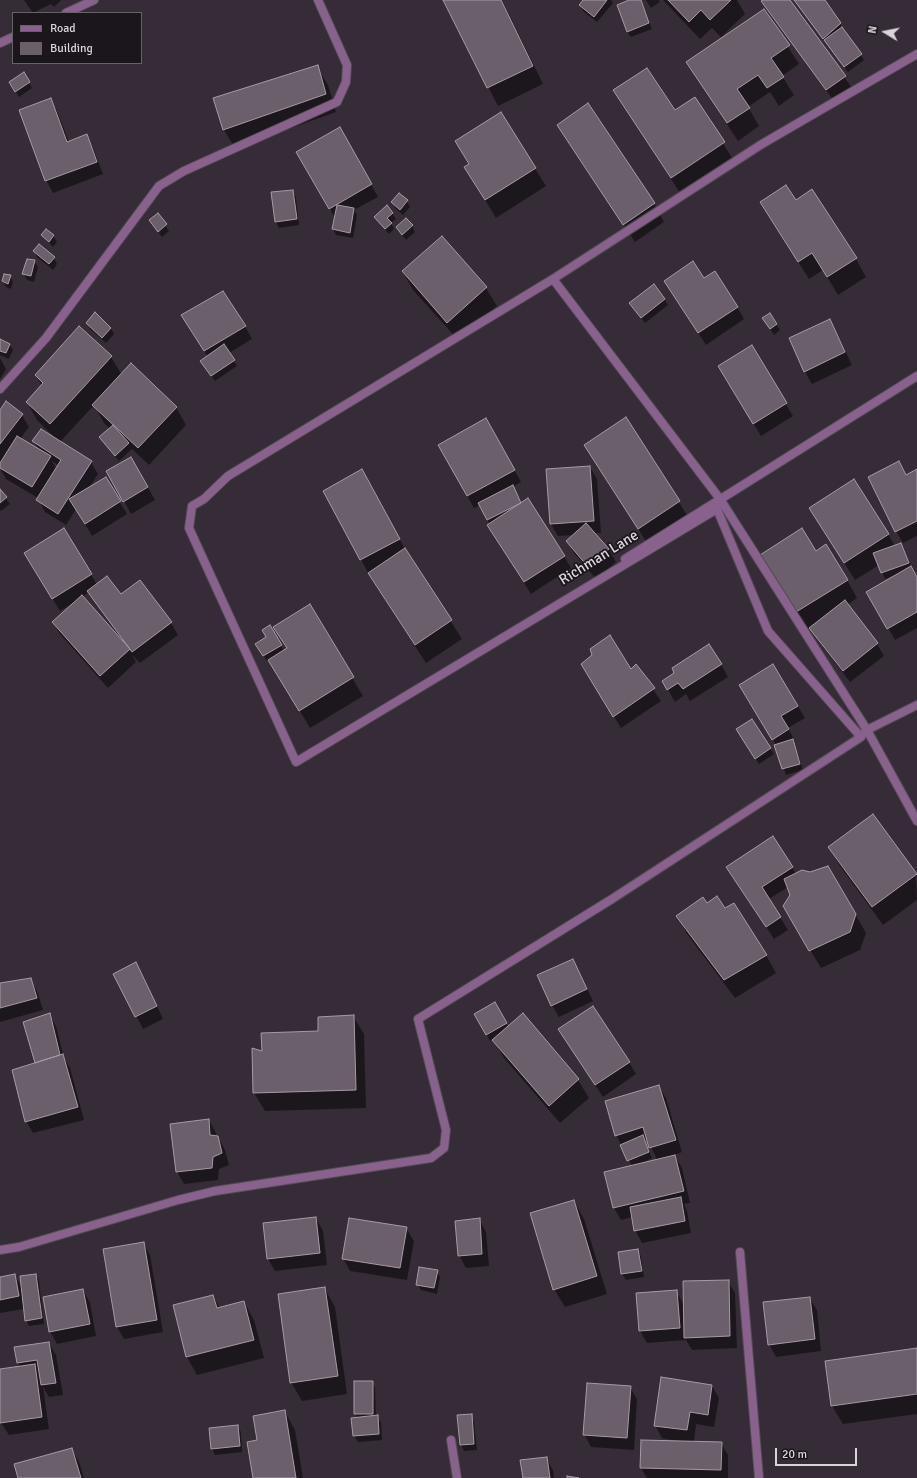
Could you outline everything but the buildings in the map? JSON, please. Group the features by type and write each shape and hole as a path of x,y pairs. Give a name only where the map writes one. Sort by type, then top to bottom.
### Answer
{"street":[{"path":"68,12 94,0"},
{"path":"0,389 46,338 159,186 184,171 337,102 346,82 347,66 318,0"},
{"path":"0,44 12,38"},
{"path":"860,737 768,631 717,509 296,762 189,528 192,506 204,500 228,476 553,279 762,144 917,54"},
{"path":"553,279 720,499 867,730 917,822"},
{"name":"Richman Lane","path":"296,762 917,376"},
{"path":"0,1250 19,1247 178,1200 215,1191 431,1158 444,1148 446,1130 418,1019 612,899 860,737 867,730 917,705"},
{"path":"740,1252 759,1478"},
{"path":"451,1440 457,1478"}]}
